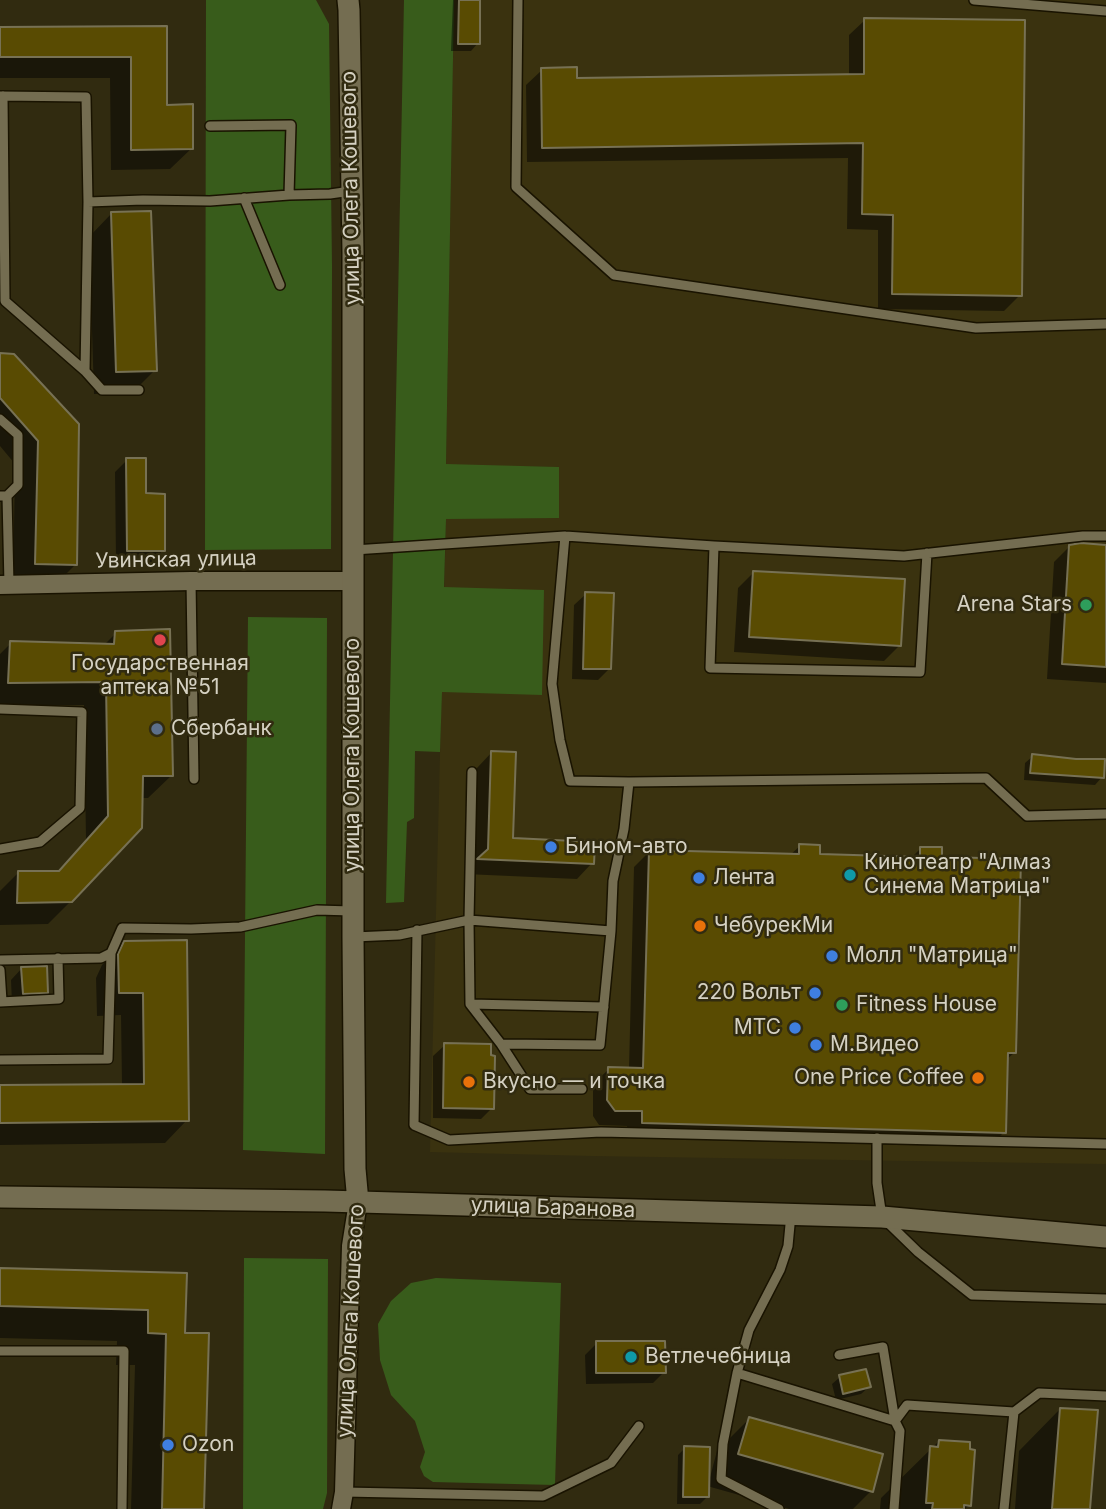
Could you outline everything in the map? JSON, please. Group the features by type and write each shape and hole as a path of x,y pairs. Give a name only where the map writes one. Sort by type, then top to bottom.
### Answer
{"main road":[{"name":"улица Олега Кошевого","path":"348,0 353,253 353,937 355,1170 358,1202"},
{"name":"улица Баранова","path":"0,1197 358,1202 882,1217 1106,1237"}],"street":[{"name":"Увинская улица","path":"5,585 352,581"},
{"name":"улица Олега Кошевого","path":"343,1501 351,1246 358,1202"}],"lane":[{"path":"519,0 516,187 614,275 976,328 1106,324"},
{"path":"974,0 1106,11"},
{"path":"85,371 88,202 86,97 1,96 5,301 85,371 102,390 139,390"},
{"path":"210,126 290,124 289,195"},
{"path":"88,202 210,201 351,191"},
{"path":"244,198 280,285"},
{"path":"0,419 18,436 18,485 3,496 5,585"},
{"path":"565,536 552,684 560,740 570,781 986,778 1027,816 1106,814"},
{"path":"353,550 565,536 904,556 1083,536 1106,536"},
{"path":"714,546 710,668 920,672 927,553"},
{"path":"191,581 194,779"},
{"path":"0,709 82,712 80,808 40,842 0,849"},
{"path":"472,772 470,1004 501,1044 530,1090 582,1089"},
{"path":"501,1044 600,1045 613,881 624,829 629,782"},
{"path":"0,1060 108,1059 111,953 122,928 240,927 317,911 354,911"},
{"path":"353,937 400,935 470,920 611,930"},
{"path":"418,930 414,1125 449,1140 601,1132 1106,1144"},
{"path":"0,960 100,958 111,953"},
{"path":"0,970 1,1001 59,999 58,958"},
{"path":"470,1004 604,1007"},
{"path":"877,1138 877,1183 882,1217 918,1252 972,1295 1106,1299"},
{"path":"779,1509 720,1479 723,1444 737,1373 749,1330 780,1270 788,1246 791,1214"},
{"path":"839,1355 883,1348 895,1421 900,1431 894,1509"},
{"path":"0,1351 124,1351 122,1509"},
{"path":"737,1373 895,1421"},
{"path":"895,1421 907,1405 1014,1412 1039,1393 1106,1396"},
{"path":"1004,1509 1014,1412"},
{"path":"343,1501 543,1496 611,1463 639,1426"}],"shaded area":[{"path":"454,0 1106,0 1106,1164 430,1152 446,518 558,518 559,467 446,465"}],"green space":[{"path":"206,0 316,0 329,24 331,549 205,550"},
{"path":"404,0 454,0 446,464 559,467 559,518 446,519 444,587 544,590 542,695 442,692 440,752 415,751 414,818 407,822 404,902 386,903"},
{"path":"248,617 327,618 325,1154 243,1150"},
{"path":"244,1258 328,1259 327,1493 323,1509 243,1509"},
{"path":"436,1278 561,1283 555,1485 433,1482 424,1476 420,1467 425,1452 415,1421 391,1395 380,1360 378,1324 391,1301 411,1283"}],"building":[{"path":"459,0 480,0 480,44 458,44"},
{"path":"864,18 1025,20 1022,296 892,294 893,215 862,214 863,143 542,148 541,68 577,67 577,78 864,74"},
{"path":"167,26 167,105 193,104 193,149 131,150 131,57 0,57 0,27"},
{"path":"151,211 157,371 116,372 111,212"},
{"path":"0,353 14,354 79,424 77,565 35,564 38,441 0,398"},
{"path":"126,458 146,458 146,493 165,494 165,551 127,551"},
{"name":"Arena Stars","path":"1069,545 1106,545 1106,667 1062,664"},
{"path":"753,571 905,579 901,646 749,637"},
{"path":"585,592 614,593 611,669 583,669"},
{"path":"170,629 173,776 143,776 142,828 72,902 17,903 18,871 59,871 108,816 106,682 8,683 10,641 114,644 115,631"},
{"path":"491,751 516,752 513,838 595,842 594,864 477,859 488,849"},
{"path":"1032,754 1105,759 1104,778 1030,773"},
{"name":"Молл \"Матрица\"","path":"799,844 820,845 820,854 920,857 920,847 942,847 942,857 1021,859 1016,1053 1008,1053 1006,1133 642,1123 642,1111 615,1111 607,1100 608,1067 643,1068 649,850 799,854"},
{"path":"187,940 189,1121 0,1123 0,1085 144,1084 143,993 119,993 118,954 124,941"},
{"path":"47,966 48,993 23,994 21,967"},
{"name":"Вкусно — и точка","path":"444,1043 491,1044 491,1055 495,1056 494,1109 443,1108"},
{"path":"0,1268 187,1273 185,1333 209,1333 204,1509 162,1509 166,1334 148,1333 148,1310 0,1306"},
{"name":"Ветлечебница","path":"596,1341 665,1341 666,1373 596,1373"},
{"path":"866,1369 871,1387 843,1394 839,1375"},
{"path":"1060,1408 1098,1410 1090,1509 1052,1509"},
{"path":"749,1417 883,1454 873,1492 738,1454"},
{"path":"939,1440 970,1442 970,1449 975,1450 971,1506 964,1505 964,1509 932,1509 933,1503 926,1503 930,1446 938,1447"},
{"path":"684,1446 710,1447 709,1497 683,1497"}],"place":[{"name":"Arena Stars","path":"1086,605"},
{"name":"Государственная аптека №51","path":"160,640"},
{"name":"Сбербанк","path":"157,729"},
{"name":"Бином-авто","path":"551,847"},
{"name":"Кинотеатр \"Алмаз Синема Матрица\"","path":"850,875"},
{"name":"Лента","path":"699,878"},
{"name":"ЧебурекМи","path":"700,926"},
{"name":"Молл \"Матрица\"","path":"832,956"},
{"name":"220 Вольт","path":"815,993"},
{"name":"Fitness House","path":"842,1005"},
{"name":"МТС","path":"795,1028"},
{"name":"М.Видео","path":"816,1045"},
{"name":"One Price Coffee","path":"978,1078"},
{"name":"Вкусно — и точка","path":"469,1082"},
{"name":"Ветлечебница","path":"631,1357"},
{"name":"Ozon","path":"168,1445"}]}
